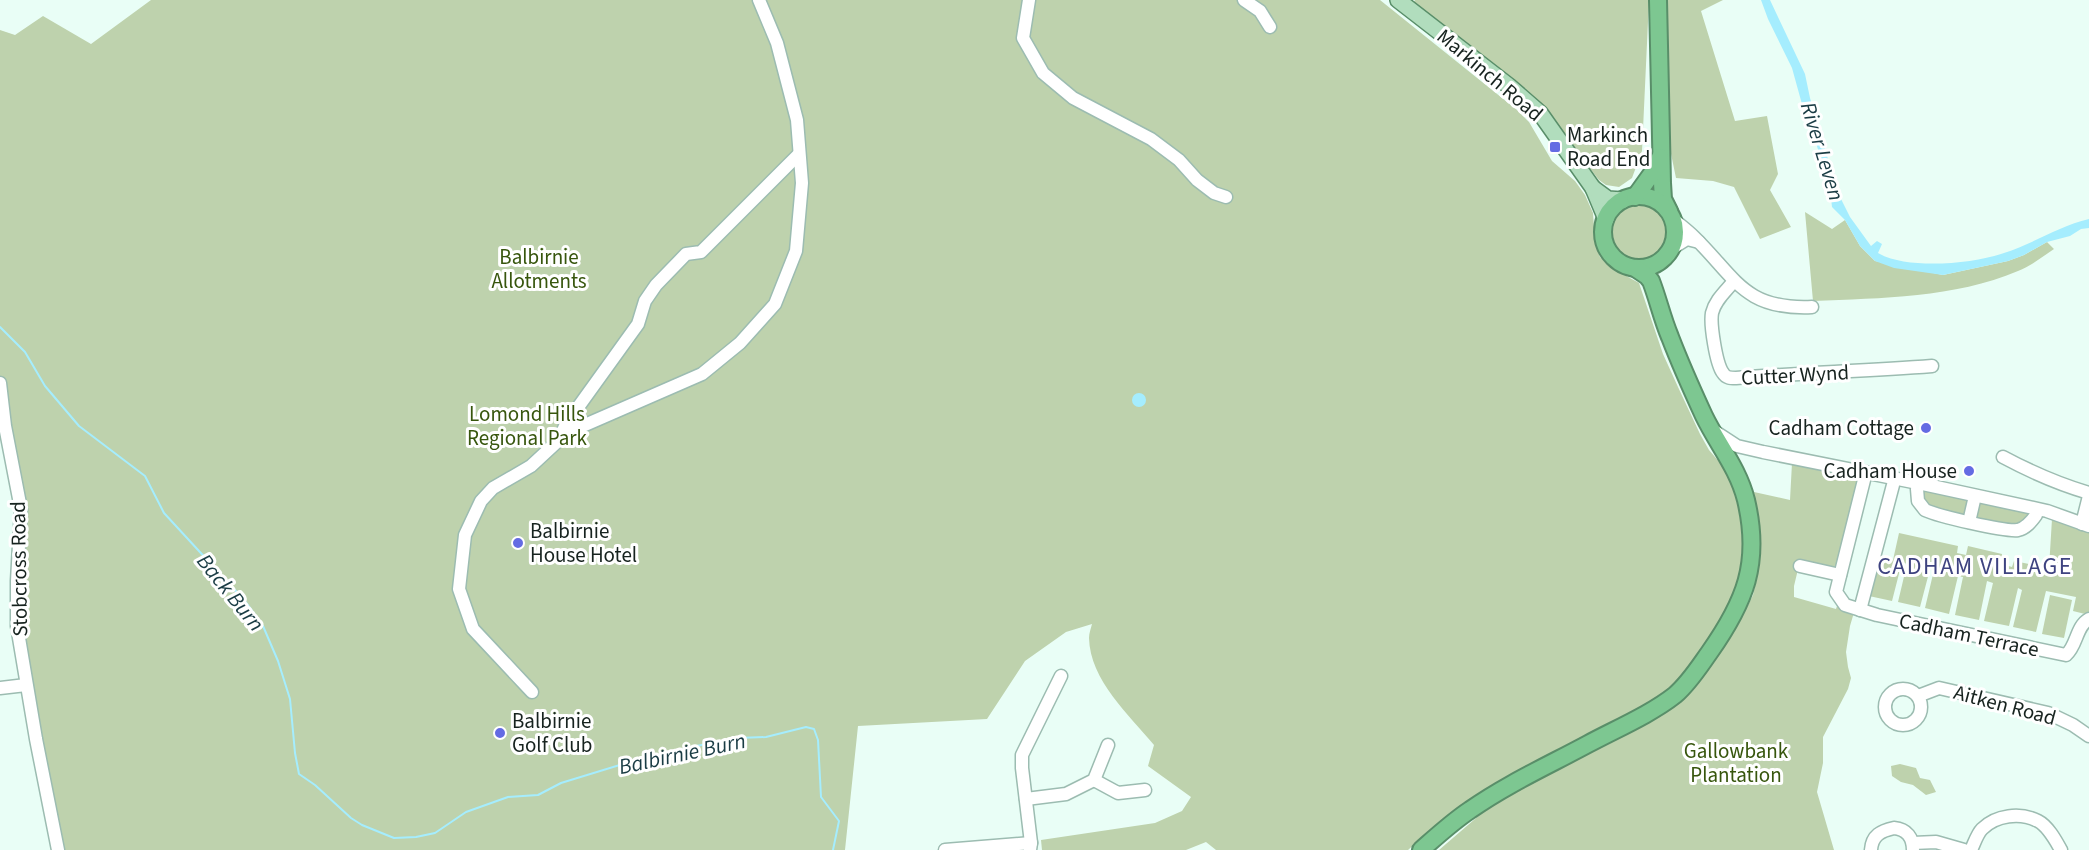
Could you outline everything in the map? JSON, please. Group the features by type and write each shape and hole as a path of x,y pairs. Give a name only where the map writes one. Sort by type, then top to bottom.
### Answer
{"highway":[{"path":"1658,0 1663,199 1675,232 1661,277 1663,316"},
{"path":"1629,199 1658,165 1662,152"},
{"path":"1421,850 1469,810 1509,785 1660,705 1674,695 1689,681 1737,611 1750,568 1752,550 1749,518 1741,484 1688,379 1651,281 1635,268 1615,259 1604,240 1606,219 1616,205 1629,199 1645,197 1655,200 1671,217"},
{"path":"1635,268 1652,266 1668,253"}],"main road":[{"name":"Markinch Road","path":"1398,0 1509,86 1539,113 1593,188 1606,219"},
{"name":"Markinch Road","path":"1593,188 1608,199 1629,199"}],"street":[{"path":"532,692 473,629 459,590 465,535 481,501 493,488 531,466 559,440 578,428 702,374 740,343 776,304 796,251 802,183 797,120 777,43 759,0"},
{"path":"1029,0 1023,38 1043,73 1073,98 1151,139 1179,160 1197,180 1214,193 1226,197"},
{"path":"1244,0 1260,10 1270,27"},
{"path":"559,440 566,424 638,324 645,301 656,285 686,254 701,252 798,155"},
{"path":"1671,217 1700,243 1734,281 1761,300 1773,305 1812,307"},
{"path":"1668,253 1687,239 1700,243"},
{"name":"Cutter Wynd","path":"1734,281 1717,303 1712,318 1721,370 1727,377 1932,366"},
{"name":"Stobcross Road","path":"0,383 4,426 21,509 17,626 58,850"},
{"path":"1712,430 1737,446 2047,512 2086,525 2089,494 2061,485 2003,458"},
{"path":"1731,461 1750,453 1763,452"},
{"path":"1800,566 1840,575 1866,472"},
{"path":"1860,610 1893,485"},
{"path":"1917,489 1918,501 1925,510 1969,522 2016,530 2026,526 2036,515"},
{"path":"1969,522 1974,496"},
{"name":"Cadham Terrace","path":"1840,575 1836,592 1845,605 2066,655 2072,649 2083,622 2089,619"},
{"path":"945,850 1030,846 1022,768 1023,755 1061,676"},
{"path":"0,688 26,685"},
{"name":"Aitken Road","path":"1918,696 1939,688 2048,713 2089,736"},
{"path":"1026,799 1066,794 1094,780 1108,745"},
{"path":"1094,780 1118,793 1145,790"},
{"path":"1971,850 1981,830 1997,820 2014,815 2039,821 2061,850"},
{"path":"1871,850 1875,837 1894,828 1908,833 1913,846 1936,842 1964,850"}],"green space":[{"name":"Lomond Hills Regional Park","path":"151,0 1380,0 1529,122 1552,161 1575,181 1585,195 1593,213 1595,242 1600,257 1612,268 1639,283 1663,354 1678,387 1700,434 1709,450 1727,471 1737,495 1744,528 1745,551 1737,596 1694,663 1675,684 1654,701 1475,796 1438,823 1408,850 1216,850 1206,842 1186,850 1042,850 1041,840 1155,823 1182,811 1191,797 1148,766 1154,745 1112,696 1103,682 1091,653 1089,638 1092,624 1066,632 1025,661 987,719 858,726 845,850 58,850 17,626 21,509 0,428 0,30 15,35 43,16 91,44"},
{"path":"1415,0 1649,0 1642,151 1632,178 1619,187 1606,185 1599,180 1546,112 1413,3"},
{"path":"1663,0 1723,0 1701,11 1735,121 1767,116 1778,174 1770,190 1791,227 1760,239 1734,187 1713,181 1676,178 1670,149"},
{"path":"1633,204 1645,204 1660,212 1668,227 1668,239 1660,254 1645,262 1633,262 1618,254 1610,239 1610,227 1618,212"},
{"path":"1805,212 1832,229 1845,220 1860,246 1875,261 1943,275 2008,261 2047,242 2054,249 2023,269 1969,287 1917,295 1813,301"},
{"name":"Gallowbank Plantation","path":"1792,463 1861,476 1838,570 1800,561 1794,586 1794,597 1836,609 1838,603 1855,609 1846,652 1851,678 1848,689 1823,737 1823,763 1817,792 1834,850 1439,850 1497,800 1699,680 1738,625 1753,595 1760,546 1754,492 1790,500"},
{"path":"1917,489 2036,515 2022,529 1927,512"},
{"path":"2052,519 2089,533 2089,615 2073,611 2076,597 2046,591 2036,632 2013,627 2022,590 2018,588 2009,626 1984,621 1993,583 1987,581 1979,620 1955,615 1963,577 1958,576 1949,614 1925,608 1934,570 1930,569 1920,607 1898,602 1907,564 1902,562 1892,601 1869,596 1877,557 1893,560 1899,533 1958,546 1957,553 1966,555 1968,546 2002,554 2001,564 2012,567 2014,561 2049,568"},
{"path":"2050,595 2072,600 2064,638 2042,634"},
{"path":"1900,764 1916,768 1920,778 1930,780 1936,792 1926,795 1913,785 1901,782 1892,776 1891,766"}],"water":[{"name":"River Leven","path":"1761,0 1770,0 1805,74 1838,193 1850,217 1871,246 1877,241 1882,244 1878,253 1906,262 1940,264 1975,260 2004,253 2089,219 2089,228 2047,242 2008,261 1943,275 1894,268 1875,261 1860,246 1845,220 1832,207 1830,189 1792,68"},
{"path":"1139,393 1144,395 1146,400 1144,405 1139,407 1134,405 1132,400 1134,395"}],"waterway":[{"name":"Back Burn","path":"0,327 25,352 45,386 79,426 145,476 164,513 245,601 263,626 278,661 290,699 299,774 362,825 394,838 435,833 466,812 508,797 538,795 561,783 636,760 662,757 686,748 738,738 766,737 806,727 814,729 818,740 821,797 839,821 833,850"}],"place":[{"name":"Markinch Road End","path":"1555,147"},
{"name":"Cadham Cottage","path":"1926,428"},
{"name":"Cadham House","path":"1969,471"},
{"name":"Balbirnie House Hotel","path":"518,543"},
{"name":"Balbirnie Golf Club","path":"500,733"}],"district":[{"name":"CADHAM VILLAGE","path":"1975,566"}],"park label":[{"name":"Balbirnie Allotments","path":"539,269"}],"water label":[{"name":"Balbirnie Burn","path":"682,753"}]}
